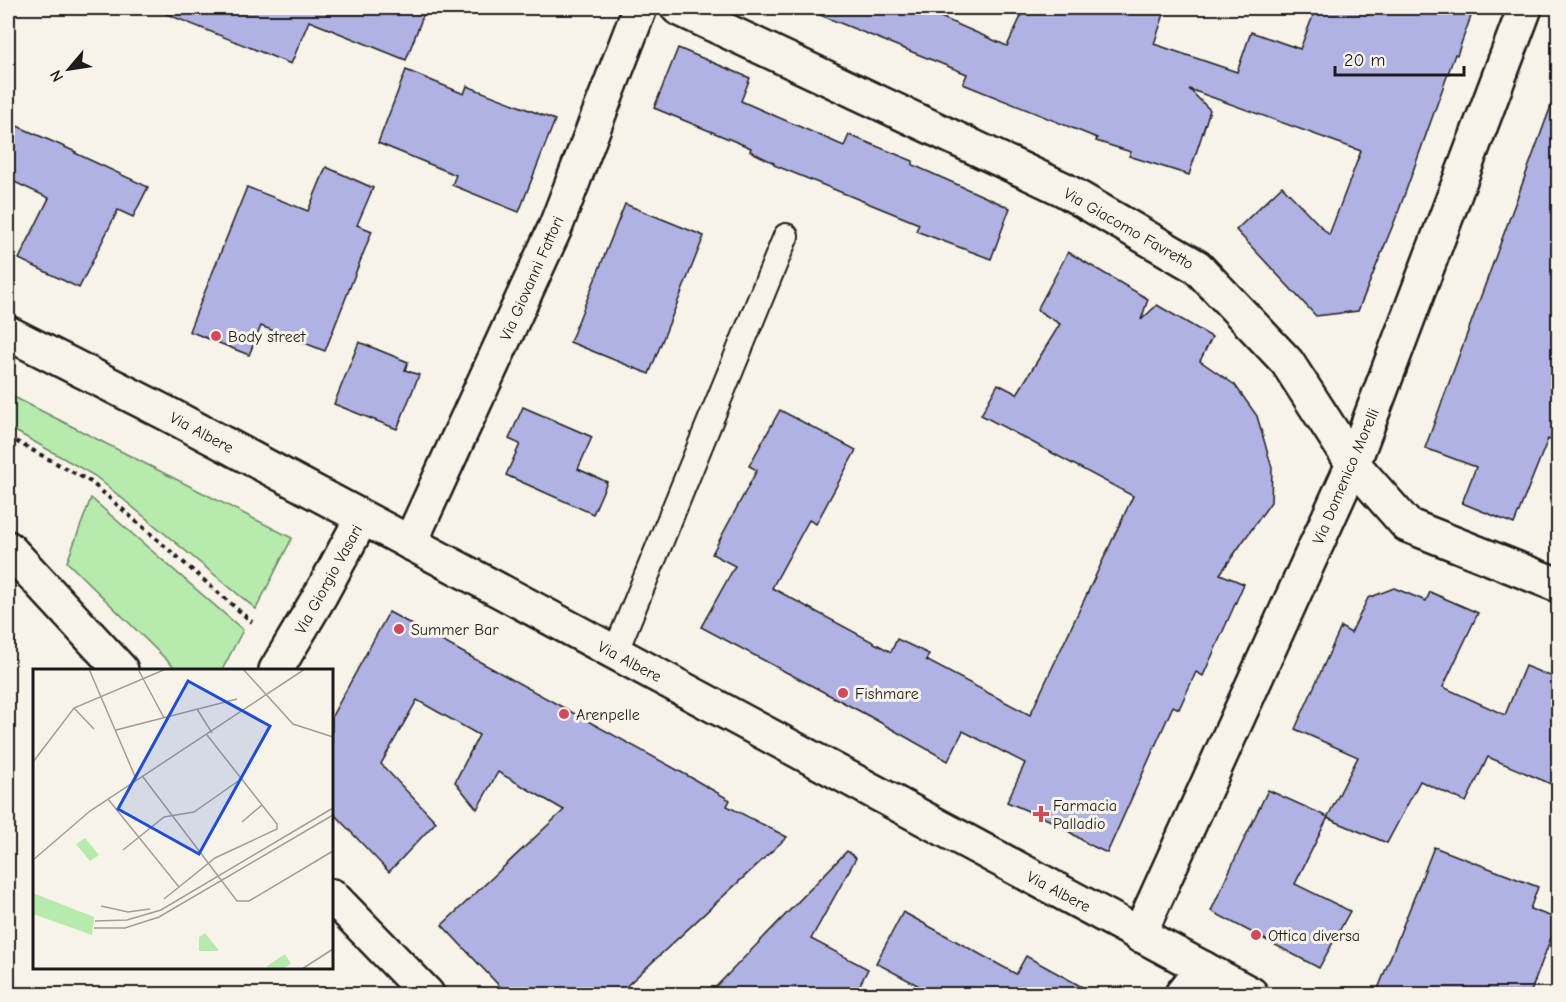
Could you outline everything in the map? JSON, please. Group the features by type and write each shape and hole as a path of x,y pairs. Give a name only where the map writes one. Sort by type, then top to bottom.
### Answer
{"street":[{"name":"Via Giovanni Fattori","path":"410,543 555,228 640,8"},
{"name":"Via Giacomo Favretto","path":"678,8 1063,189 1197,267 1287,362 1353,464 1407,525 1558,585"},
{"name":"Via Domenico Morelli","path":"1139,934 1353,464 1525,8"},
{"name":"Via Albere","path":"8,333 166,413 1251,994"},
{"name":"Via Giorgio Vasari","path":"277,669 362,518"},
{"path":"8,548 120,669"},
{"path":"333,897 427,994"},
{"path":"1182,994 1203,968"}],"lane":[{"path":"615,653 786,236"}],"path":[{"path":"8,437 91,482 252,622"}],"green space":[{"path":"8,394 292,538 256,609 95,476 8,427"},
{"path":"91,498 243,630 223,669 176,669 67,562"}],"building":[{"path":"155,8 426,8 406,60 309,21 291,64"},
{"path":"806,8 920,8 1007,46 1025,8 1166,8 1154,44 1237,72 1251,32 1300,49 1316,8 1474,8 1457,55 1455,54 1399,210 1358,311 1316,316 1236,230 1282,186 1329,235 1361,151 1189,89 1210,110 1189,175 1129,156 1131,152 1096,141 1097,138 963,84 967,74"},
{"path":"678,48 750,78 741,101 844,146 849,135 913,161 913,165 1010,208 991,259 916,231 919,224 774,165 750,151 751,148 654,108"},
{"path":"406,70 464,94 467,86 555,120 519,212 452,185 456,175 378,143"},
{"path":"1555,95 1558,96 1558,443 1548,439 1514,524 1462,503 1476,467 1425,448"},
{"path":"8,122 148,187 133,217 118,210 79,288 19,259 49,198 8,179"},
{"path":"326,167 373,188 357,225 372,231 325,351 261,326 249,355 189,331 247,187 308,211"},
{"path":"625,204 704,236 649,374 570,342"},
{"path":"1068,252 1148,299 1141,320 1157,305 1212,337 1200,361 1235,385 1257,416 1272,468 1271,502 1220,574 1244,584 1203,676 1196,672 1179,709 1173,706 1107,853 1088,844 1056,823 1007,802 1025,763 963,731 948,761 867,715 701,627 735,566 712,554 757,470 749,466 780,410 856,450 816,524 809,520 772,588 891,652 897,639 929,654 926,660 1030,715 1133,496 981,415 998,384 1017,394 1060,324 1037,310"},
{"path":"359,342 408,362 405,370 419,375 397,429 334,404"},
{"path":"523,407 592,437 578,469 607,482 593,514 506,475 520,444 509,439"},
{"path":"1394,588 1426,601 1430,592 1478,613 1443,687 1505,715 1525,666 1558,679 1558,787 1488,757 1466,802 1420,781 1387,843 1327,818 1358,757 1295,729 1341,627 1351,633 1368,598"},
{"path":"389,612 690,777 730,800 727,806 787,837 618,994 507,994 442,925 564,810 498,772 477,809 455,782 479,735 417,700 381,764 436,822 389,872 333,813 333,714"},
{"path":"1268,790 1328,817 1295,884 1350,911 1319,968 1211,911"},
{"path":"1434,847 1538,887 1530,909 1558,919 1530,994 1376,994"},
{"path":"847,851 856,858 811,939 868,969 855,994 709,994"},
{"path":"903,912 1016,974 1026,956 1095,994 934,994 876,963"}],"place":[{"name":"Body street","path":"216,336"},
{"name":"Summer Bar","path":"399,629"},
{"name":"Fishmare","path":"843,693"},
{"name":"Arenpelle","path":"564,714"},
{"name":"Farmacia Palladio","path":"1041,814"},
{"name":"Ottica diversa","path":"1256,935"}]}
